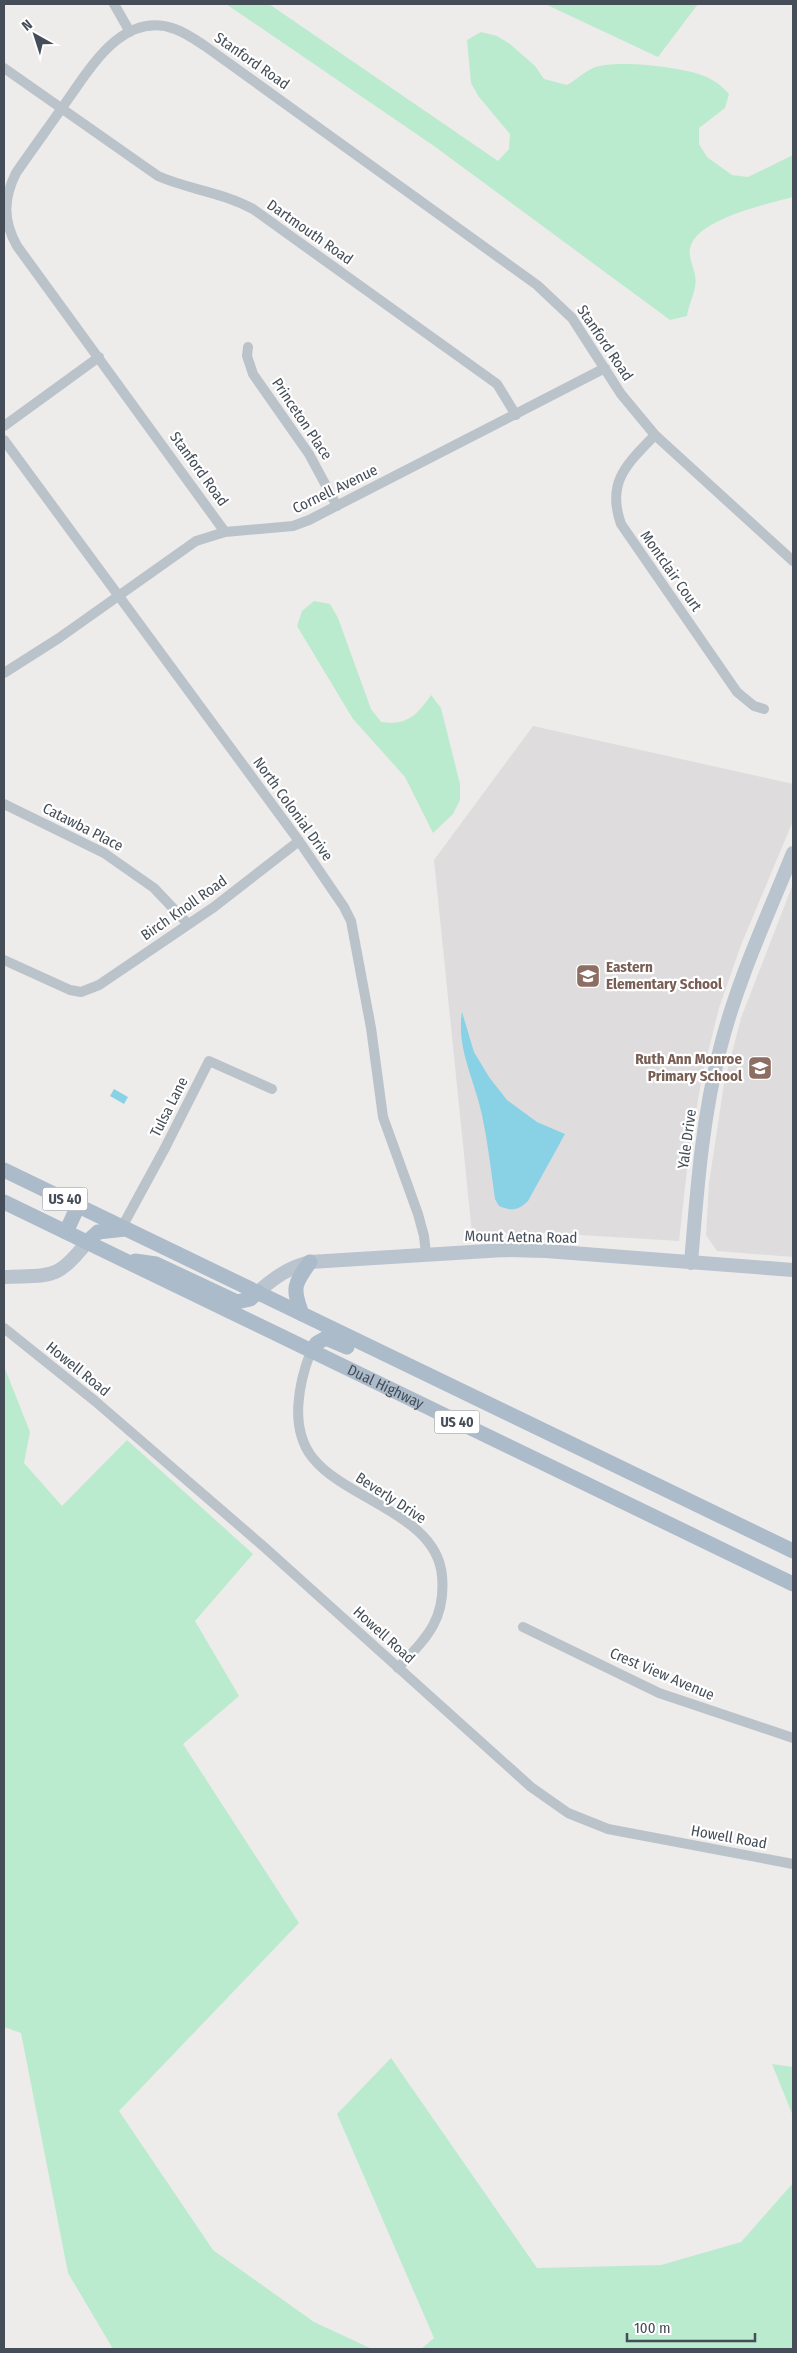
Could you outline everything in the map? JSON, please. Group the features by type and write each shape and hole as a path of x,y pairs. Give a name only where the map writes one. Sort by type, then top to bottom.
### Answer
{"main road":[{"name":"Dual Highway","path":"4,1170 793,1552"},
{"name":"Dual Highway","path":"4,1202 793,1584"},
{"path":"66,1232 78,1206"},
{"path":"88,1242 98,1232 124,1228"},
{"path":"121,1259 156,1264 237,1302 250,1299 258,1292"},
{"path":"302,1314 294,1289 296,1282 310,1262"},
{"path":"311,1351 320,1340 330,1339 455,1399 480,1400"}],"street":[{"path":"114,4 130,32"},
{"name":"Stanford Road","path":"226,532 18,246 9,231 6,218 8,188 16,173 98,57 116,39 130,32 154,27 174,28 213,51 537,285 572,318 621,394 655,435 793,561"},
{"name":"Dartmouth Road","path":"4,68 158,176 174,183 220,194 253,210 497,384 516,415"},
{"name":"Princeton Place","path":"248,347 247,356 254,374 309,454 337,506"},
{"path":"4,426 99,357"},
{"name":"Cornell Avenue","path":"4,673 118,597 196,541 226,532 293,526 337,506 605,368"},
{"name":"Montclair Court","path":"655,435 622,472 616,488 615,501 621,524 738,692 754,706 764,709"},
{"name":"North Colonial Drive","path":"4,440 299,841 337,896 351,921 371,1028 383,1117 418,1214 424,1236 426,1254"},
{"name":"Catawba Place","path":"4,804 111,857 154,888 188,924"},
{"name":"Birch Knoll Road","path":"4,960 58,986 81,992 99,985 214,907 299,841"},
{"name":"Yale Drive","path":"691,1263 699,1161 705,1119 720,1047 745,970 793,853"},
{"name":"Tulsa Lane","path":"124,1228 209,1061 272,1089"},
{"path":"4,1277 49,1275 61,1271 88,1242"},
{"name":"Mount Aetna Road","path":"258,1292 284,1272 297,1265 310,1262 504,1250 546,1251 793,1270"},
{"name":"Howell Road","path":"4,1328 95,1401 177,1472 531,1787 568,1813 608,1829 793,1864"},
{"name":"Beverly Drive","path":"311,1351 303,1373 299,1415 301,1432 312,1457 342,1484 407,1523 419,1533 438,1559 442,1572 442,1602 434,1626 398,1668"},
{"name":"Crest View Avenue","path":"523,1627 659,1693 793,1738"}],"shaded area":[{"name":"Eastern Elementary School","path":"533,726 793,784 793,821 741,945 719,1008 702,1076 688,1160 679,1241 547,1233 472,1233 434,860"},
{"name":"Ruth Ann Monroe Primary School","path":"793,884 793,1257 717,1251 706,1235 709,1183 724,1084 741,1018"}],"green space":[{"path":"226,4 269,4 498,161 509,149 510,134 479,97 471,83 467,40 481,32 497,36 510,44 535,66 544,79 567,85 593,68 616,64 665,67 704,76 724,88 729,94 725,108 699,128 699,144 707,157 732,175 748,177 793,155 793,197 736,214 708,227 697,235 690,249 696,280 687,316 670,320 434,146"},
{"path":"545,4 698,4 658,57"},
{"path":"314,601 330,604 338,618 371,709 381,722 398,722 411,718 431,695 441,708 460,784 460,800 453,814 433,833 405,777 353,719 297,626 302,611"},
{"path":"4,1366 30,1432 24,1463 62,1506 127,1440 253,1554 195,1621 239,1696 183,1744 299,1923 119,2111 213,2250 314,2322 372,2349 113,2349 68,2273 21,2033 4,2027"},
{"path":"391,2058 537,2268 661,2265 741,2242 793,2183 793,2349 421,2349 434,2338 337,2114"},
{"path":"772,2064 793,2067 793,2116"}],"water":[{"path":"462,1012 474,1052 489,1077 507,1100 537,1122 565,1134 528,1201 518,1208 507,1209 499,1206 495,1199 482,1115 464,1051 461,1025"},
{"path":"114,1089 128,1097 124,1104 110,1096"}],"place":[{"name":"Eastern Elementary School","path":"588,976"},
{"name":"Ruth Ann Monroe Primary School","path":"760,1068"}]}
